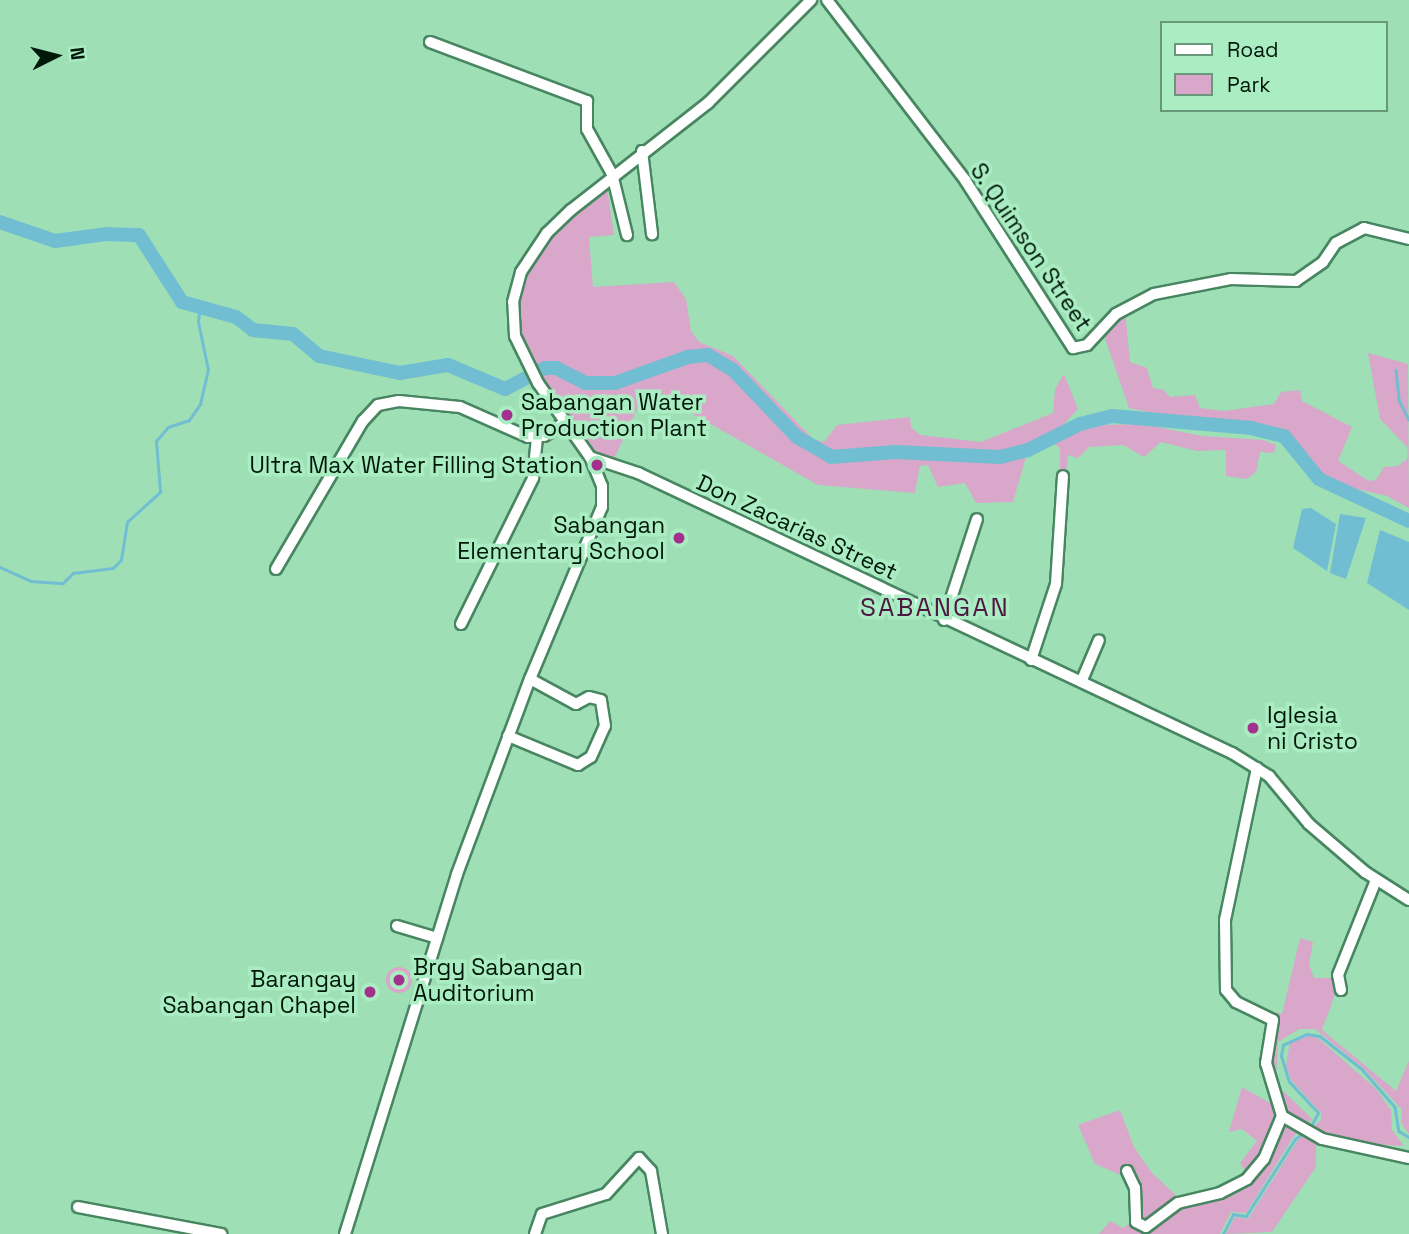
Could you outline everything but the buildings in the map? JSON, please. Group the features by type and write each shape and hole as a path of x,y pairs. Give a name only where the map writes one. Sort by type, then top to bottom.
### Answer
{"street":[{"path":"345,1234 437,938 508,736 600,516 602,486 590,457 535,378 513,327 514,297 521,272 547,233 612,174 708,103 811,0"},
{"name":"S. Quimson Street","path":"827,0 965,180 1073,348 1087,345 1116,314 1146,296 1231,279 1296,281 1323,262 1336,243 1364,228 1409,239"},
{"path":"430,42 586,100 587,129 612,174 627,235"},
{"path":"642,151 652,233"},
{"path":"276,569 363,421 378,405 392,401 460,407 508,432 537,438 567,422"},
{"path":"461,624 533,478 537,438"},
{"name":"Don Zacarias Street","path":"590,457 638,473 944,620 1082,680 1257,768 1310,824 1376,880 1409,900"},
{"path":"1031,660 1056,584 1063,476"},
{"path":"944,620 977,519"},
{"path":"1082,680 1099,640"},
{"path":"508,736 578,765 591,757 605,726 601,700 589,697 576,704 530,679"},
{"path":"1127,1171 1135,1188 1136,1222 1143,1228 1178,1203 1220,1193 1247,1179 1264,1159 1282,1116 1266,1063 1273,1020 1229,997 1223,971 1225,920 1257,768"},
{"path":"1341,990 1338,975 1376,880"},
{"path":"397,926 437,938"},
{"path":"1282,1116 1297,1122 1311,1134 1409,1158"},
{"path":"535,1234 542,1214 606,1194 639,1158 651,1171 662,1234"},
{"path":"78,1207 222,1234"}],"green space":[{"path":"606,180 614,235 589,237 593,287 674,282 686,299 691,331 699,342 733,356 813,439 824,442 837,425 910,417 911,427 920,435 981,442 1053,413 1055,389 1064,374 1078,409 1051,438 1097,425 1142,424 1202,436 1263,440 1276,445 1274,453 1260,452 1256,472 1247,479 1226,476 1226,450 1197,451 1161,442 1144,457 1123,445 1089,447 1078,458 1068,455 1064,488 1060,487 1060,448 1049,440 1028,450 1013,502 976,503 965,483 938,487 928,465 920,466 915,493 818,485 684,409 638,407 613,461 585,453 516,346 513,290 541,242"},
{"path":"1125,310 1130,362 1147,368 1153,388 1164,390 1170,397 1195,395 1200,408 1224,411 1274,404 1281,392 1300,390 1302,401 1352,427 1338,461 1369,481 1376,480 1384,467 1398,466 1407,459 1408,448 1380,419 1368,353 1408,364 1409,508 1387,496 1319,480 1297,443 1270,426 1250,422 1210,425 1129,408 1101,327"},
{"path":"1300,938 1313,942 1309,964 1314,978 1341,978 1322,1030 1396,1091 1409,1061 1409,1134 1401,1123 1402,1110 1394,1101 1363,1068 1315,1029 1299,1029 1278,1042 1276,1077 1271,1077 1276,1025 1260,1009 1282,1014"},
{"name":"Brgy Sabangan Auditorium","path":"399,967 408,971 412,980 408,989 399,993 390,989 386,980 390,971"},
{"path":"1308,1036 1318,1038 1375,1088 1391,1110 1392,1130 1404,1146 1368,1144 1322,1134 1316,1142 1316,1167 1272,1232 1226,1234 1235,1217 1248,1219 1298,1140 1321,1120 1321,1113 1291,1080 1286,1065 1290,1042"},
{"path":"1242,1087 1270,1103 1280,1088 1312,1119 1294,1136 1246,1213 1231,1212 1220,1234 1099,1234 1110,1221 1123,1228 1132,1222 1130,1179 1095,1164 1078,1125 1120,1110 1134,1147 1152,1173 1180,1199 1191,1198 1250,1178 1240,1163 1257,1141 1242,1129 1229,1132"}],"water":[{"path":"1311,508 1336,524 1327,571 1293,548 1302,509"},
{"path":"1340,514 1366,518 1346,579 1330,573"},
{"path":"1380,530 1409,542 1409,610 1367,583"}],"waterway":[{"path":"0,222 55,241 106,234 139,235 182,302 236,317 253,330 293,334 319,356 400,373 448,365 505,389 545,368 556,368 585,383 615,383 688,357 708,355 733,370 797,437 831,457 895,452 1000,457 1028,450 1080,424 1112,416 1251,428 1284,436 1319,479 1409,521"},
{"path":"0,567 31,581 63,583 73,573 113,568 121,560 127,522 160,492 156,441 168,427 189,420 200,404 208,370 198,322 199,313 212,309"},
{"path":"1396,370 1399,400 1409,420"},
{"path":"1310,1128 1318,1113 1289,1082 1281,1056 1283,1045 1307,1034 1320,1036 1362,1069 1395,1107 1399,1131 1409,1137"},
{"path":"1223,1234 1233,1214 1246,1216 1295,1139 1305,1132"}],"place":[{"name":"Sabangan Water Production Plant","path":"507,415"},
{"name":"Ultra Max Water Filling Station","path":"597,465"},
{"name":"Sabangan Elementary School","path":"679,538"},
{"name":"Iglesia ni Cristo","path":"1253,728"},
{"name":"Brgy Sabangan Auditorium","path":"399,980"},
{"name":"Barangay Sabangan Chapel","path":"370,992"}],"district":[{"name":"SABANGAN","path":"935,608"}]}
